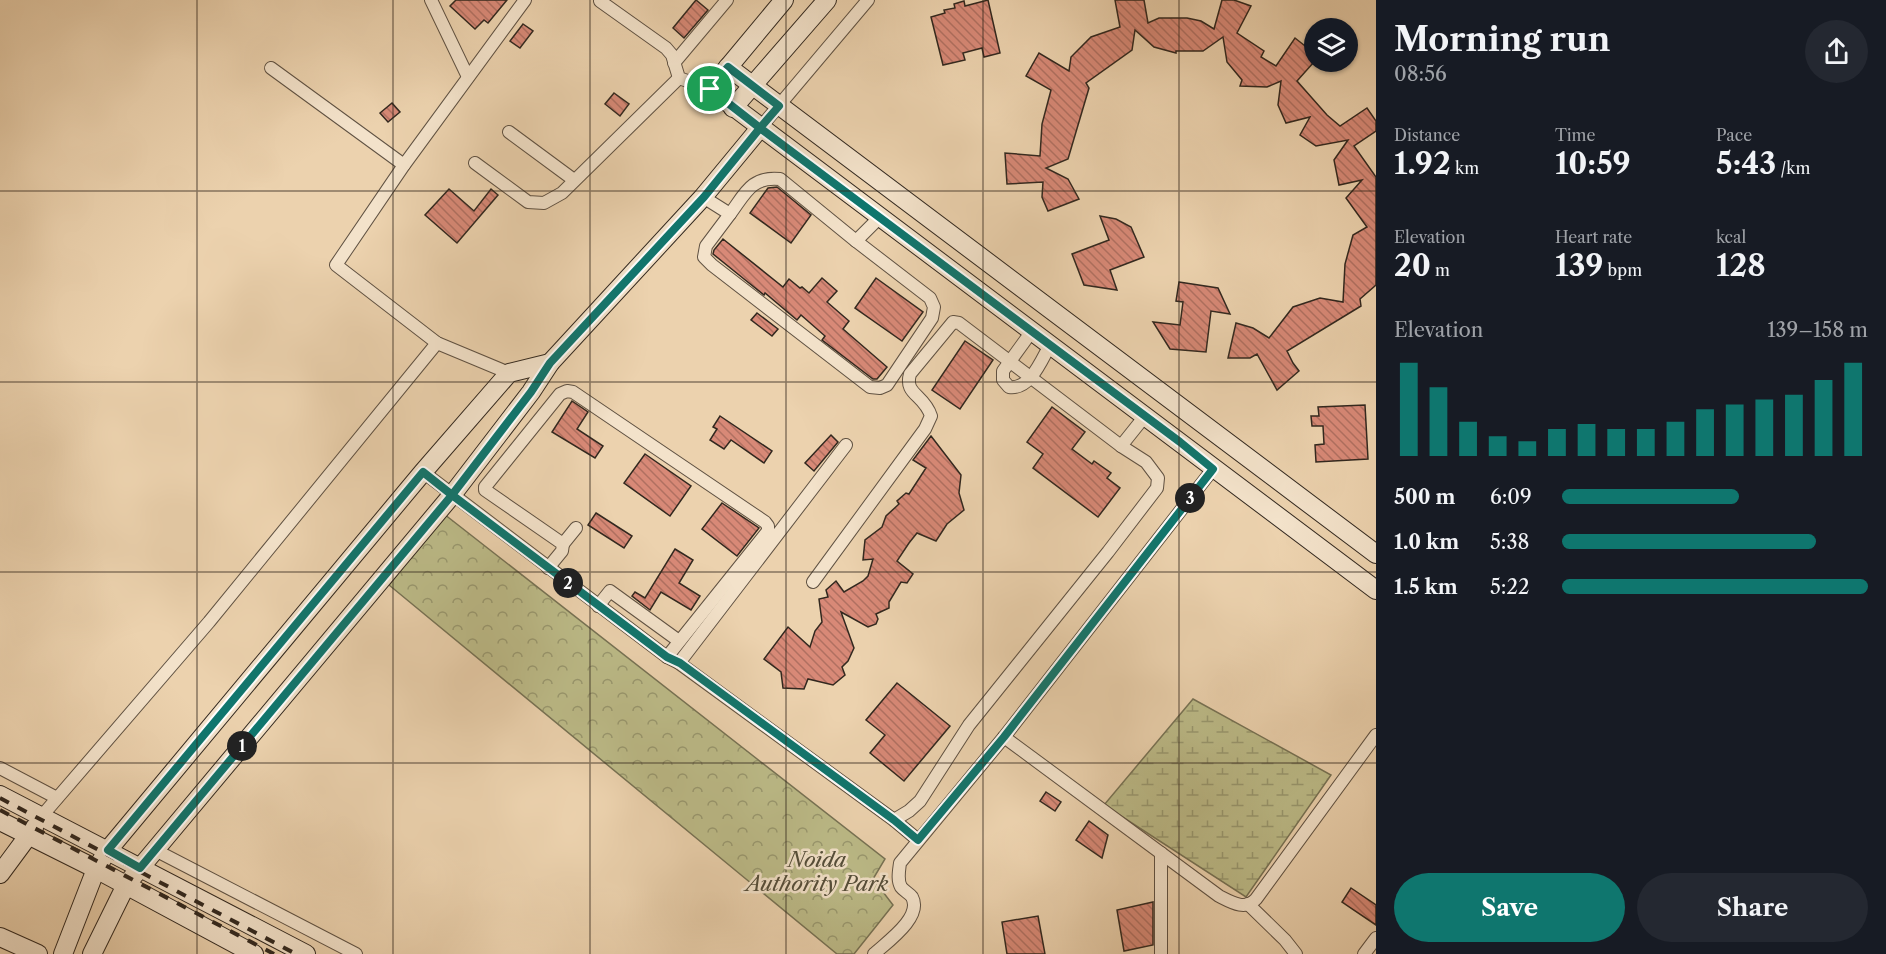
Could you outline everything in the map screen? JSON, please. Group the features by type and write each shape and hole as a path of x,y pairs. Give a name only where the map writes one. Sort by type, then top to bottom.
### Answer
{"street":[{"path":"431,0 468,77"},
{"path":"525,0 404,165 336,265 437,343 509,373 531,392"},
{"path":"674,63 727,0"},
{"path":"710,89 784,0"},
{"path":"734,108 827,0"},
{"path":"93,954 126,885 452,495 531,392 550,363 704,197 868,0"},
{"path":"600,1 666,48 679,78"},
{"path":"728,67 1376,554"},
{"path":"271,68 404,165"},
{"path":"679,78 710,89 1376,590"},
{"path":"475,163 528,202 536,204 553,199 679,78"},
{"path":"509,132 574,180"},
{"path":"766,177 780,179 930,298 934,307 932,318 887,385 880,388 870,387 704,257 705,246 730,214 752,185 766,177"},
{"path":"704,197 730,214"},
{"path":"856,241 880,218"},
{"path":"813,582 925,429 931,416 928,406 922,398 910,391 907,383 910,374 953,322 959,323 1121,446 1146,462 1158,478 1157,488 969,725 920,801 909,812 894,820"},
{"path":"1032,331 1003,371 1003,380 1009,387 1017,388 1030,377 1050,345"},
{"path":"0,874 41,817 208,622 437,343"},
{"path":"63,954 96,869 108,850 423,472 509,373 550,363"},
{"path":"563,544 485,490 485,487 560,394 567,391 573,392 768,526 768,531 667,657"},
{"path":"1121,446 1145,416"},
{"path":"680,663 846,445"},
{"path":"874,954 908,923 914,910 912,898 901,887 898,876 900,863 1004,737 1213,469"},
{"path":"423,472 598,606 667,657 680,663 918,840"},
{"path":"548,568 576,528"},
{"path":"598,606 610,591 679,641"},
{"path":"1004,737 1219,896 1235,904 1248,904 1256,899 1376,735"},
{"path":"0,768 57,798"},
{"path":"0,795 306,954"},
{"path":"0,821 96,869 254,954"},
{"path":"155,850 356,954"},
{"path":"1161,853 1161,954"},
{"path":"1248,904 1296,954"},
{"path":"0,937 38,954"},
{"path":"1364,954 1376,938"}],"green space":[{"name":"Noida Authority Park","path":"444,514 885,859 873,879 893,905 854,954 837,954 389,585"},
{"path":"1193,699 1331,775 1246,897 1104,805"}],"building":[{"path":"456,0 507,0 488,23 484,20 475,29 450,6"},
{"path":"696,0 708,10 684,38 673,28"},
{"path":"988,0 1000,53 984,57 982,48 963,53 965,60 943,65 931,17 945,13 944,10 955,8 954,4 964,1 965,6"},
{"path":"1115,0 1144,0 1148,23 1159,18 1187,18 1201,21 1214,29 1222,0 1234,0 1251,6 1237,33 1264,51 1261,57 1276,66 1295,38 1304,45 1305,72 1297,81 1327,115 1340,126 1367,108 1376,121 1376,131 1354,146 1376,177 1376,285 1360,299 1361,306 1287,351 1299,371 1277,390 1257,354 1250,358 1228,358 1236,323 1253,328 1269,338 1293,307 1320,298 1343,302 1345,264 1353,235 1367,227 1346,198 1362,180 1339,185 1334,160 1348,140 1316,146 1300,135 1310,117 1286,123 1278,105 1281,81 1267,87 1240,86 1242,80 1227,62 1223,37 1203,51 1176,51 1176,53 1154,47 1135,30 1132,50 1086,83 1089,88 1068,159 1046,168 1068,179 1079,199 1048,211 1042,197 1043,182 1007,184 1005,153 1040,156 1042,124 1051,90 1026,76 1039,53 1069,71 1071,57 1091,37 1120,27"},
{"path":"523,24 533,31 520,48 510,41"},
{"path":"614,93 629,104 620,116 605,104"},
{"path":"392,103 400,112 388,122 380,113"},
{"path":"777,187 811,215 791,243 750,213 768,188"},
{"path":"449,189 474,211 491,189 498,195 457,243 425,215"},
{"path":"1100,216 1116,219 1131,227 1144,257 1110,270 1117,290 1084,285 1072,254 1109,240"},
{"path":"723,239 783,287 789,279 809,293 822,278 837,291 827,302 849,321 843,329 887,367 877,379 873,379 822,340 825,336 801,315 797,320 713,254"},
{"path":"876,278 923,312 902,341 855,308"},
{"path":"1179,282 1218,288 1230,314 1211,311 1206,352 1170,349 1153,322 1180,325 1183,302 1176,301"},
{"path":"757,313 778,329 772,336 751,320"},
{"path":"965,341 993,360 960,409 932,390"},
{"path":"572,401 588,412 577,429 603,446 595,458 552,432"},
{"path":"1365,405 1368,459 1316,462 1315,445 1324,444 1323,426 1312,426 1311,416 1319,416 1318,407"},
{"path":"1052,407 1085,432 1072,449 1092,464 1094,461 1111,473 1107,478 1120,488 1098,517 1033,468 1043,454 1027,442"},
{"path":"720,416 772,451 764,463 731,440 724,449 710,440 717,429 713,427"},
{"path":"831,435 838,442 814,471 805,463"},
{"path":"931,436 961,475 959,493 964,510 947,524 936,541 917,533 909,543 897,561 913,574 907,583 901,582 889,602 889,608 876,614 878,619 876,624 868,627 841,612 854,648 848,661 842,667 845,675 833,685 808,679 804,689 783,688 781,672 764,659 788,627 810,647 815,631 822,622 819,599 828,597 826,590 836,581 844,592 868,576 873,559 863,560 865,540 882,527 886,516 899,504 897,501 906,493 909,494 926,468 913,460"},
{"path":"645,454 691,486 670,516 624,483"},
{"path":"722,503 759,528 737,556 702,529"},
{"path":"596,513 632,536 624,548 588,525"},
{"path":"675,549 693,560 679,583 700,596 691,610 661,592 650,610 632,596 635,592 645,598"},
{"path":"897,683 950,726 904,781 870,753 885,735 866,720"},
{"path":"1046,792 1061,802 1055,811 1040,801"},
{"path":"1089,821 1108,835 1102,858 1076,840"},
{"path":"1351,888 1376,905 1376,925 1342,902"},
{"path":"1153,902 1153,945 1124,951 1117,910"},
{"path":"1038,916 1045,954 1007,954 1002,922"}],"railway":[{"path":"0,798 296,954"},
{"path":"0,810 274,954"}],"route":[{"path":"710,89 728,67 779,106 760,128 1213,469 1004,737 918,840 680,663 667,657 452,495 423,472 108,850 140,868 452,495 531,392 550,363 704,197 760,128 710,89"}]}
